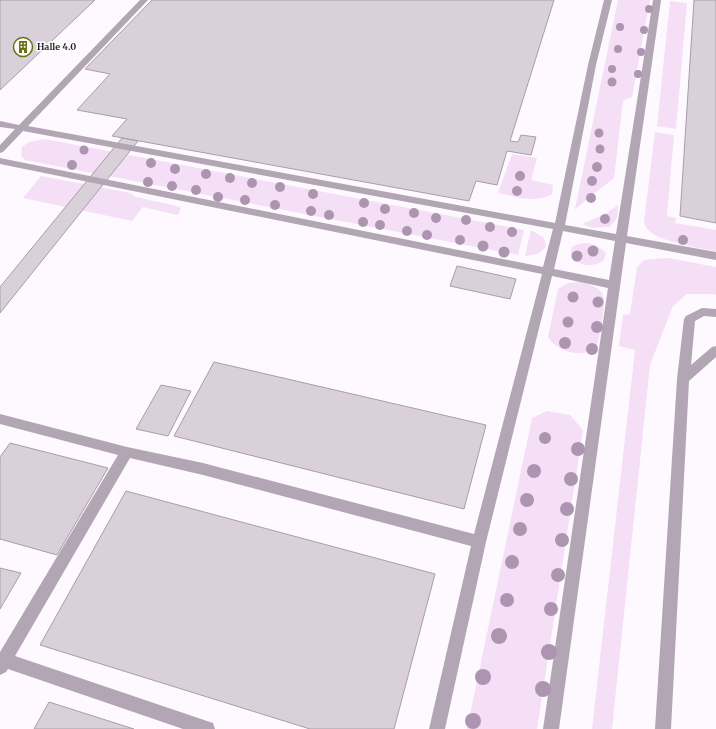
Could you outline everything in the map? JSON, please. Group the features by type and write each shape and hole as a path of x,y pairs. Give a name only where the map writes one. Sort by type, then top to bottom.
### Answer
{"lane":[{"path":"0,150 144,0"},
{"path":"437,729 479,542 559,227 592,65 608,0"},
{"path":"551,729 614,285 657,0"},
{"path":"0,124 716,256"},
{"path":"0,161 548,273 614,285"},
{"path":"663,729 683,379 690,319 702,312 716,313"},
{"path":"683,379 716,350"},
{"path":"0,419 127,452 203,469 479,542"},
{"path":"127,452 2,663 207,729"}],"shaded area":[{"path":"618,0 650,0 632,97 623,101 614,178 575,209"},
{"path":"670,1 687,3 676,129 657,126"},
{"path":"655,132 674,135 667,216 676,218 675,223 716,230 716,251 661,238 648,230 646,227 644,222"},
{"path":"45,139 524,230 518,255 25,160 21,155 22,147 29,142"},
{"path":"512,154 537,158 531,180 553,185 552,194 539,199 526,199 498,193"},
{"path":"41,176 131,193 136,197 181,207 178,215 143,207 132,221 23,198"},
{"path":"618,205 617,218 610,227 592,228 582,224 607,213"},
{"path":"531,230 544,238 546,246 537,254 525,256"},
{"path":"585,243 599,247 604,251 606,253 604,260 594,265 587,265 577,262 571,253 572,247"},
{"path":"668,258 716,267 716,295 687,294 673,306 650,365 612,729 592,729 635,350 619,346 623,315 630,314 637,267 644,260"},
{"path":"580,282 589,284 600,290 603,294 604,305 596,349 590,352 577,353 563,350 548,337 558,289 568,283"},
{"path":"547,411 570,415 583,430 537,729 467,729 532,418"}],"building":[{"name":"Halle 4.0","path":"0,0 95,0 0,90"},
{"path":"152,0 554,0 510,141 518,142 521,135 536,137 531,155 507,151 497,185 476,181 469,201 112,136 127,119 77,110 110,74 85,69"},
{"path":"694,0 716,0 716,223 680,216"},
{"path":"122,138 138,141 0,313 0,287"},
{"path":"457,266 516,279 510,299 450,286"},
{"path":"214,362 486,425 464,509 174,436"},
{"path":"161,385 191,391 168,436 136,429"},
{"path":"10,443 108,468 57,555 0,539 0,457"},
{"path":"126,491 435,574 394,729 310,729 40,645"},
{"path":"0,568 21,573 0,609"},
{"path":"49,702 134,729 34,729"}],"place":[{"name":"Halle 4.0","path":"23,47"}]}
